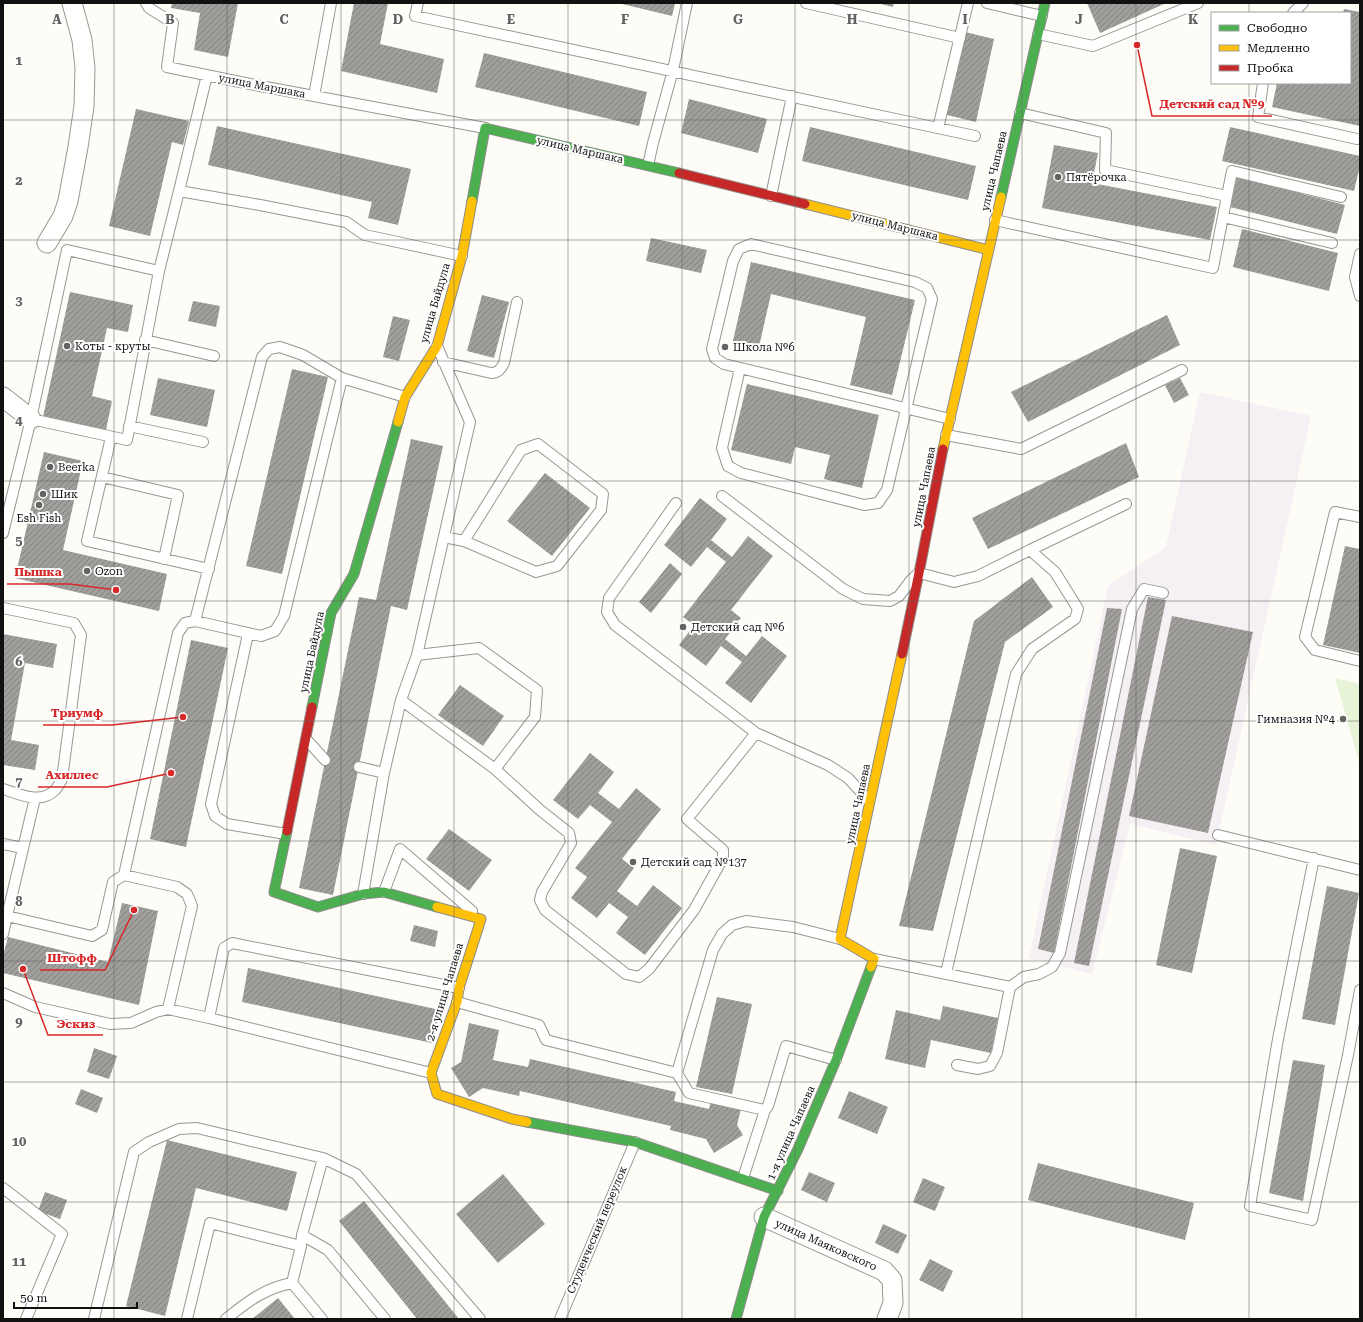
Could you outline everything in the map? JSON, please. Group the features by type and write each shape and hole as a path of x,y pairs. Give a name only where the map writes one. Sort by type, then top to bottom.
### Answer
{"street":[{"path":"47,243 63,216 68,201 84,106 85,68 82,40 72,3"},
{"name":"улица Чапаева","path":"840,939 919,573 946,435 1045,3"},
{"name":"улица Маршака","path":"485,128 648,165 988,250"},
{"name":"улица Байдула","path":"481,919 384,892 363,894 318,907 274,892 331,613 354,574 405,397 437,346 462,256 485,128"},
{"path":"3,397 31,419"},
{"name":"2-я улица Чапаева","path":"431,1072 457,1002 459,988 481,919"},
{"path":"840,939 874,959"},
{"name":"1-я улица Чапаева","path":"736,1319 764,1217 798,1149 836,1060 874,959"},
{"path":"431,1072 437,1094 512,1119 634,1142 778,1191"},
{"name":"улица Маяковского","path":"764,1217 884,1271 892,1280 893,1303 887,1319"}],"lane":[{"name":"улица Маршака","path":"146,3 149,8 173,23 167,67 485,128"},
{"path":"314,96 331,3"},
{"path":"418,3 415,16 673,70 975,136"},
{"path":"648,165 673,70 687,3"},
{"path":"806,3 960,38"},
{"path":"938,128 968,3"},
{"path":"987,3 1042,16"},
{"path":"1038,34 1093,46 1198,3"},
{"path":"1294,12 1303,3"},
{"path":"31,419 127,440 158,271 207,75"},
{"path":"1263,84 1258,117 1357,139"},
{"path":"771,196 792,96"},
{"path":"1020,114 1106,133 1105,170 1227,196"},
{"path":"995,220 1213,268 1232,171 1341,197"},
{"path":"179,191 346,222 365,235 462,256"},
{"path":"1223,217 1332,243"},
{"path":"740,368 722,448 728,466 741,473 864,505 878,504 887,490 906,409 932,300 927,288 915,282 751,244 739,249 733,261 712,349 715,358 724,364 906,409 950,419"},
{"path":"3,533 31,419 67,250 158,271"},
{"path":"1360,254 1354,277 1360,296"},
{"path":"443,362 491,373 496,373 501,369 504,363 517,302"},
{"path":"146,340 214,356"},
{"path":"363,894 384,773 401,700 417,654 470,422 437,346"},
{"path":"195,621 262,358 269,349 280,347 303,355 342,378 405,397"},
{"path":"946,435 1021,449 1182,370"},
{"path":"7,916 92,936 102,930 113,882 124,875 178,633 185,623 195,621 261,636 275,631 284,616 342,378"},
{"path":"129,426 203,442"},
{"path":"111,437 87,541 209,569"},
{"path":"444,537 464,541 536,572 557,566 601,510 603,494 538,444 521,450 464,541"},
{"path":"102,477 178,495 164,559"},
{"path":"722,496 843,589 863,599 890,601 900,596 912,579 919,573 954,582 978,576 1126,504"},
{"path":"676,503 609,598 607,612 615,625 756,733 828,765 848,778 870,802"},
{"path":"1360,517 1335,512 1305,637 1315,650 1360,661"},
{"path":"946,973 1016,674 1032,649 1075,619 1078,609 1055,572 1030,550"},
{"path":"957,1065 978,1069 990,1066 998,1053 1010,987 1024,977 1039,974 1052,967 1060,953 1132,609 1144,589 1163,593"},
{"path":"3,608 74,623 81,635 62,779 55,790 47,797 35,798 3,789"},
{"path":"248,634 211,804 215,816 227,824 286,834"},
{"path":"417,654 478,648 538,690 535,717 495,769"},
{"path":"401,700 495,769 540,810 569,833 571,843 542,892 540,900 545,910 626,974 639,977 649,970 694,910 723,858 724,850 687,819 756,733"},
{"path":"306,739 325,760"},
{"path":"359,767 384,773"},
{"path":"3,934 35,798"},
{"path":"1218,835 1360,870"},
{"path":"3,844 23,848"},
{"path":"384,892 400,849 481,919"},
{"path":"1314,858 1278,1039 1250,1206 1312,1220 1348,1055 1360,990"},
{"path":"124,875 177,887 187,894 192,906 168,1009"},
{"path":"677,1073 713,950 722,934 732,925 746,921 793,927 840,939"},
{"path":"209,1018 224,948 232,943 459,988"},
{"path":"874,959 1010,987"},
{"path":"3,993 35,1007 110,1024 131,1023 156,1012 168,1009 431,1072"},
{"path":"457,1002 539,1025 546,1040 677,1073 690,1093 765,1110"},
{"path":"743,1178 765,1110 768,1106 786,1046 836,1060"},
{"path":"94,1319 134,1152 149,1142 179,1129 197,1128 323,1158 356,1174 480,1319"},
{"name":"Студенческий переулок","path":"560,1319 634,1142"},
{"path":"292,1283 301,1246 302,1235 323,1158"},
{"path":"3,1188 62,1234 26,1319"},
{"path":"187,1319 210,1223 301,1246"},
{"path":"302,1235 328,1250 385,1319"},
{"path":"226,1319 252,1298 281,1285 292,1283"},
{"path":"292,1283 322,1319"}],"shaded area":[{"path":"1200,392 1311,416 1216,845 1130,824 1092,974 1029,958 1108,586 1166,547"}],"green space":[{"path":"1335,678 1360,684 1360,765"}],"building":[{"path":"172,3 238,3 228,57 194,50 200,13 171,8"},
{"path":"354,3 388,3 380,44 444,59 437,93 341,71"},
{"path":"618,3 675,3 672,16"},
{"path":"877,3 894,3 893,7"},
{"path":"1087,3 1166,3 1100,33"},
{"path":"1344,9 1360,12 1360,126 1272,107 1277,84 1351,84 1351,12 1343,12"},
{"path":"965,32 994,39 976,122 947,115"},
{"path":"484,53 647,92 639,126 475,87"},
{"path":"689,99 767,119 758,153 681,133"},
{"path":"136,109 189,121 183,145 172,142 150,236 109,226"},
{"path":"217,126 411,169 398,225 368,218 372,202 208,165"},
{"path":"810,127 976,166 968,200 802,161"},
{"path":"1230,127 1360,156 1360,166 1354,191 1222,161"},
{"path":"1054,145 1098,153 1092,183 1217,207 1210,240 1042,208"},
{"path":"1237,177 1345,205 1337,234 1230,207"},
{"path":"1242,229 1338,253 1329,291 1233,267"},
{"path":"651,238 707,250 701,273 646,261"},
{"path":"751,262 915,300 892,395 850,385 866,317 771,294 758,351 732,345"},
{"path":"70,292 133,305 128,332 107,328 92,396 112,401 106,430 43,417"},
{"path":"482,295 509,302 494,358 467,351"},
{"path":"193,301 220,306 216,327 188,321"},
{"path":"1167,315 1180,345 1028,422 1011,392"},
{"path":"393,316 410,320 399,361 383,357"},
{"path":"292,369 328,377 282,574 246,566"},
{"path":"158,378 215,390 207,427 150,415"},
{"path":"1180,378 1189,395 1174,403 1165,385"},
{"path":"747,384 879,415 862,488 824,479 830,455 795,447 791,464 731,450"},
{"path":"411,439 443,446 407,610 391,606 333,895 299,888 359,597 376,600"},
{"path":"1126,443 1139,477 988,549 972,518"},
{"path":"44,452 83,461 63,550 167,574 159,611 15,578"},
{"path":"545,473 590,508 552,556 507,521"},
{"path":"700,498 727,519 711,540 732,557 748,536 773,556 731,610 741,618 725,639 746,656 762,636 787,656 751,703 725,683 742,662 721,646 706,666 679,645 694,625 683,617 726,562 707,547 691,567 664,545"},
{"path":"1345,546 1360,549 1360,653 1323,645"},
{"path":"670,563 682,574 651,613 639,602"},
{"path":"1032,577 1053,607 1005,642 933,931 899,926 974,621"},
{"path":"1148,597 1166,600 1089,966 1074,963"},
{"path":"1107,608 1122,609 1054,953 1038,949"},
{"path":"1172,616 1253,632 1208,833 1129,816"},
{"path":"3,634 57,644 53,668 25,663 11,740 39,745 35,770 3,765"},
{"path":"191,640 228,648 186,847 150,839"},
{"path":"460,685 504,716 483,746 438,715"},
{"path":"590,753 614,772 598,793 619,809 636,788 661,809 622,859 634,868 617,891 637,906 653,885 682,908 645,955 616,933 628,917 609,903 597,918 571,898 587,877 575,868 612,822 590,805 578,819 553,800"},
{"path":"449,829 492,860 469,891 426,859"},
{"path":"1180,848 1217,856 1192,973 1156,965"},
{"path":"1327,886 1359,893 1335,1025 1302,1019"},
{"path":"122,903 158,911 139,1005 3,973 3,956 8,937 108,962"},
{"path":"414,925 438,931 435,947 410,941"},
{"path":"248,968 440,1010 432,1043 242,1002"},
{"path":"717,997 752,1004 732,1094 696,1087"},
{"path":"943,1006 998,1018 991,1053 931,1040 925,1068 885,1059 896,1010 940,1020"},
{"path":"469,1023 499,1030 493,1060 528,1067 530,1059 676,1092 674,1101 709,1109 711,1101 741,1109 737,1125 743,1135 714,1153 706,1139 670,1130 671,1126 520,1091 519,1096 483,1088 469,1097 451,1068 461,1062"},
{"path":"94,1048 117,1056 109,1079 87,1072"},
{"path":"1293,1060 1325,1065 1303,1201 1269,1193"},
{"path":"81,1089 103,1098 97,1113 75,1104"},
{"path":"849,1091 888,1107 877,1134 838,1118"},
{"path":"167,1140 297,1172 287,1211 196,1188 165,1316 126,1306"},
{"path":"1038,1163 1194,1203 1185,1240 1028,1200"},
{"path":"809,1172 835,1183 827,1202 801,1190"},
{"path":"503,1174 545,1224 498,1263 456,1214"},
{"path":"923,1178 945,1187 935,1211 913,1202"},
{"path":"45,1192 67,1200 60,1219 38,1211"},
{"path":"364,1201 459,1319 417,1319 339,1221"},
{"path":"883,1224 907,1235 898,1254 875,1243"},
{"path":"930,1259 953,1271 943,1292 919,1280"},
{"path":"278,1298 295,1319 252,1319"}],"traffic: fast":[{"path":"1001,197 1045,3"},
{"path":"472,201 485,128 679,173"},
{"path":"312,707 331,613 354,574 398,422"},
{"path":"287,831 274,892 318,907 363,894 384,892 437,907"},
{"path":"736,1319 764,1217 798,1149 836,1060 871,967"},
{"path":"527,1122 635,1142 778,1191"}],"traffic: slow":[{"path":"943,449 1001,197"},
{"path":"398,422 405,397 437,346 462,256 472,201"},
{"path":"805,204 989,250"},
{"path":"871,967 874,959 840,939 902,654"},
{"path":"437,907 481,919 459,988 457,1002 431,1073 437,1094 512,1119 527,1122"}],"traffic: jam":[{"path":"679,173 805,204"},
{"path":"902,654 943,449"},
{"path":"287,831 312,707"}],"place":[{"name":"Детский сад №9","path":"1137,45"},
{"name":"Пятёрочка","path":"1058,177"},
{"name":"Коты - круты","path":"67,346"},
{"name":"Школа №6","path":"725,347"},
{"name":"Beerka","path":"50,467"},
{"name":"Шик","path":"43,494"},
{"name":"Esh Fish","path":"39,505"},
{"name":"Ozon","path":"87,571"},
{"name":"Пышка","path":"116,590"},
{"name":"Детский сад №6","path":"683,627"},
{"name":"Триумф","path":"183,717"},
{"name":"Гимназия №4","path":"1343,719"},
{"name":"Ахиллес","path":"171,773"},
{"name":"Детский сад №137","path":"633,862"},
{"name":"Штофф","path":"134,910"},
{"name":"Эскиз","path":"23,969"}]}
